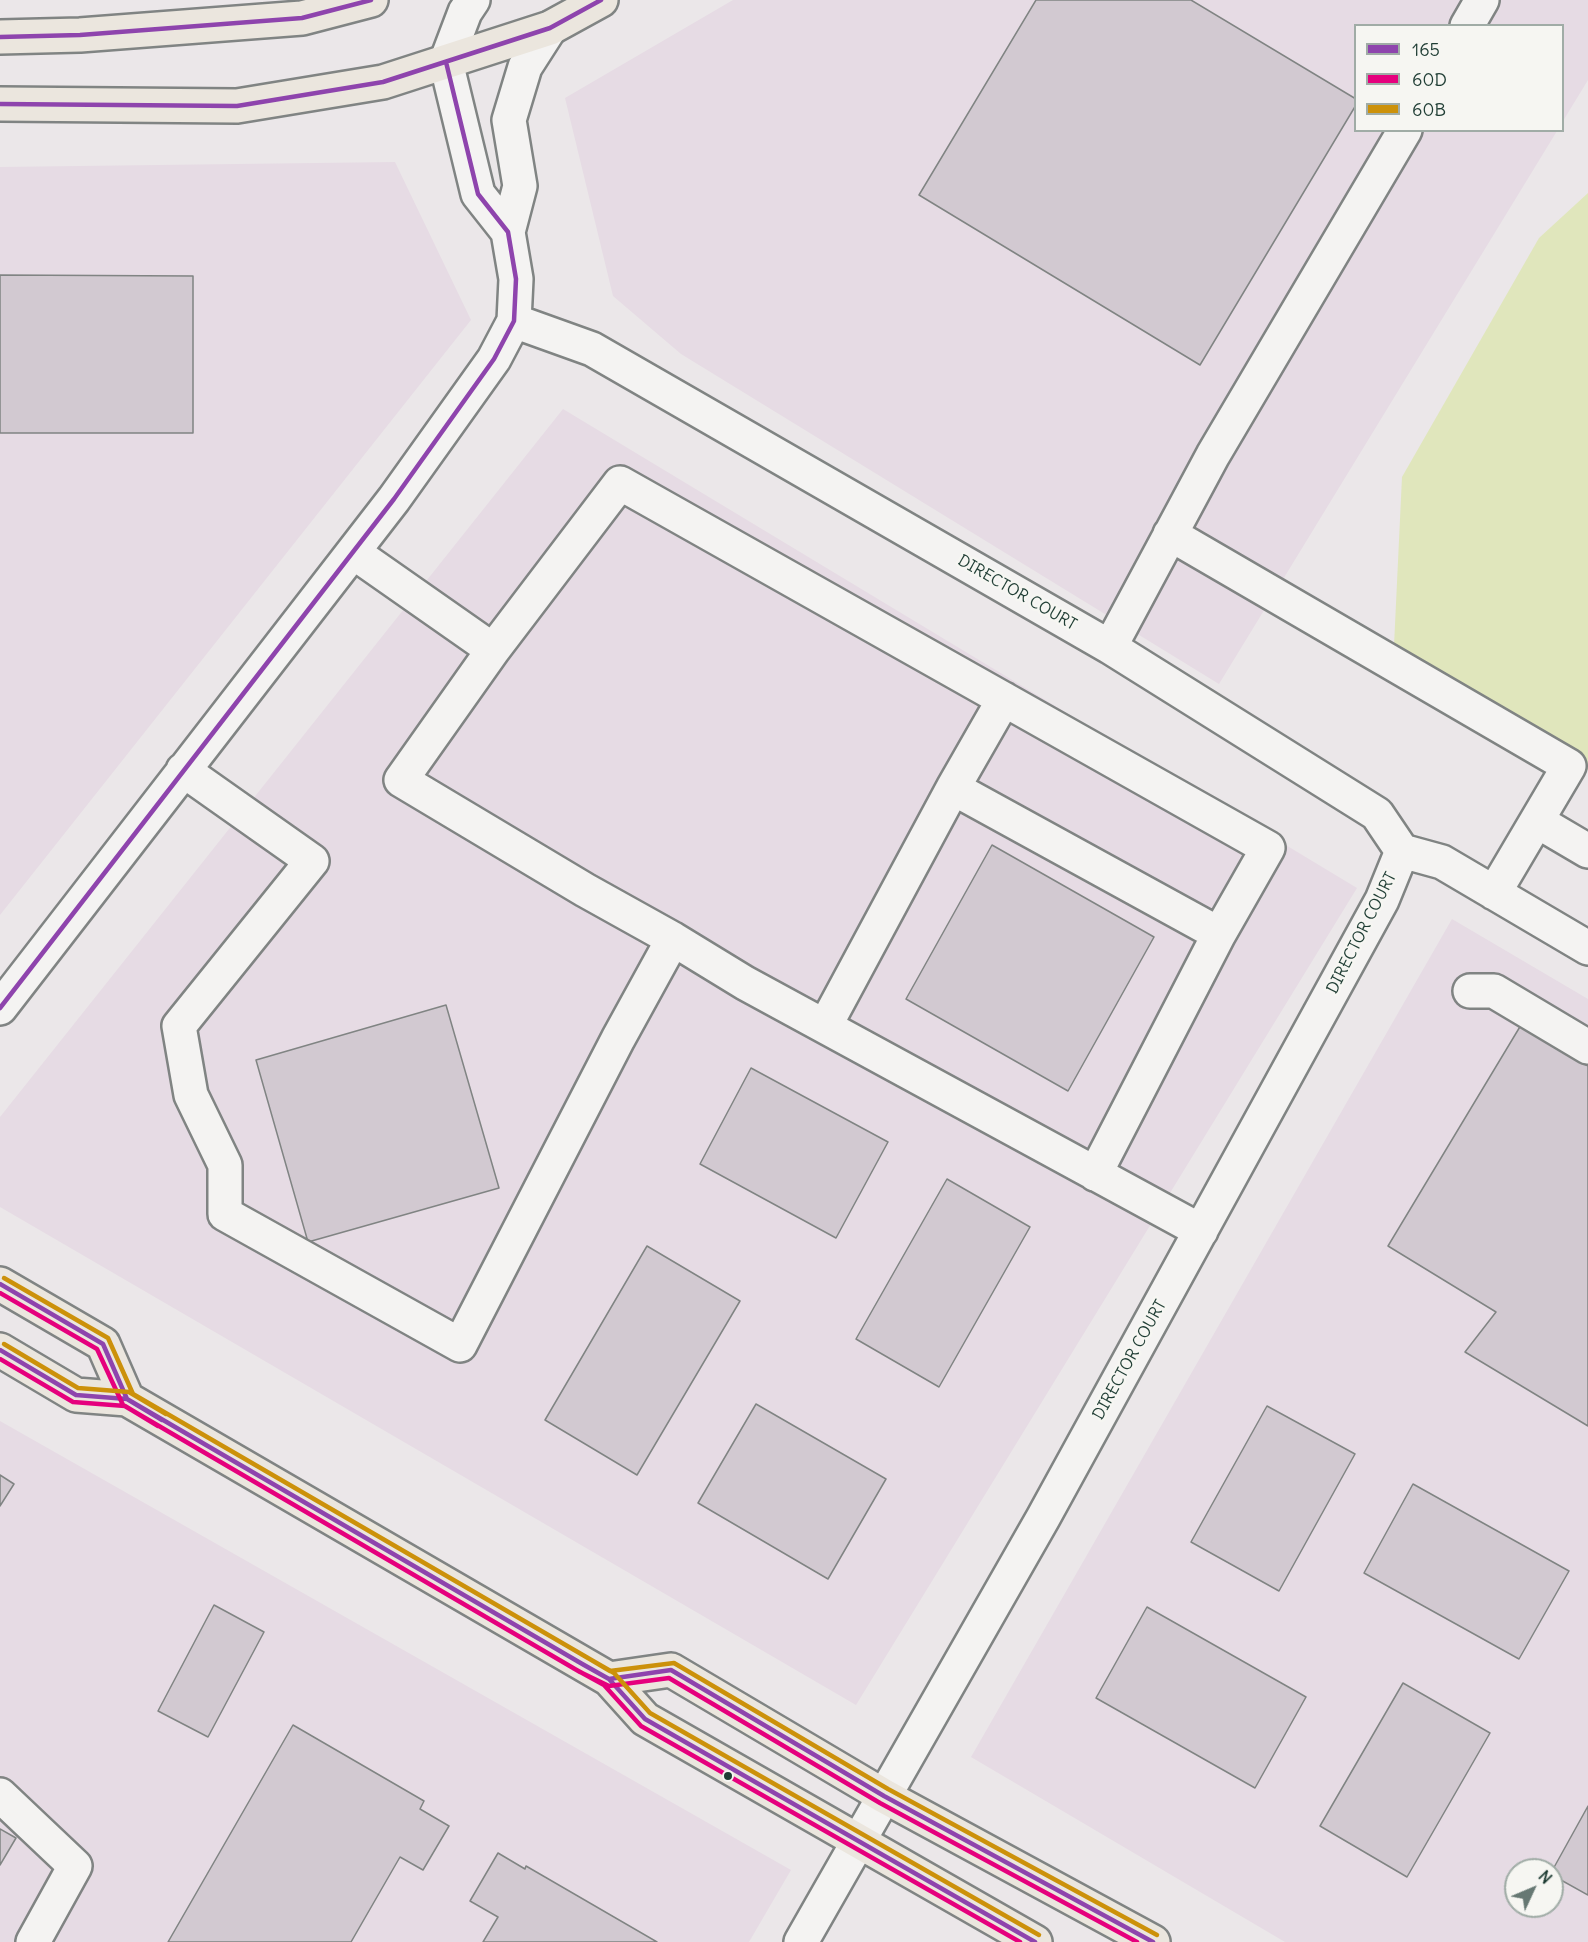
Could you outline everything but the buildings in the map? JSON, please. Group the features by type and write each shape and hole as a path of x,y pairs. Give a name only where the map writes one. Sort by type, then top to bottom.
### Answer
{"main road":[{"path":"0,37 80,35 302,18 370,0"},
{"path":"0,104 237,106 383,82 550,28 601,0"},
{"path":"0,1284 103,1344 127,1399"},
{"path":"0,1350 76,1395 127,1399 609,1679 645,1719 1035,1942"},
{"path":"609,1679 671,1671 884,1796 1153,1942"}],"street":[{"path":"473,0 465,12 446,62 478,194 508,232"},
{"path":"1468,24 1482,0"},
{"path":"0,1008 394,499 494,359 514,321 516,279 508,232 520,186 509,120 525,67 550,28"},
{"path":"1110,647 1213,455 1404,132"},
{"name":"DIRECTOR COURT","path":"514,321 592,350 1110,647 1377,814 1402,851 1382,900 1201,1231 994,1603 801,1942"},
{"path":"1095,1174 1219,934 1268,848 620,483 493,650 401,780 745,983 1095,1174 1201,1231"},
{"path":"1170,534 1579,771 1537,820 1494,893"},
{"path":"353,552 493,650"},
{"path":"825,1026 1004,699"},
{"path":"183,770 312,861 179,1026 191,1095 225,1165 225,1214 460,1345 673,939"},
{"path":"954,788 1219,934"},
{"path":"1537,820 1588,851"},
{"path":"1402,851 1442,862 1588,948"},
{"path":"1470,991 1494,991 1588,1047"},
{"path":"0,1795 75,1866 33,1942"}],"shaded area":[{"path":"733,0 1588,0 1588,80 1564,119 1564,24 1354,24 1354,132 1556,132 1219,684 681,354 613,296 565,98"},
{"path":"395,162 471,320 0,915 0,167"},
{"path":"563,409 1357,888 856,1705 0,1207 0,1117"},
{"path":"1452,919 1588,999 1588,1942 1285,1942 971,1757"},
{"path":"0,1421 791,1870 749,1942 0,1942"}],"green space":[{"path":"1588,193 1588,770 1393,667 1402,477 1539,238"}],"transit line":[{"name":"165","path":"0,37 80,35 302,18 371,0"},
{"name":"165","path":"0,104 237,106 383,82 550,28 601,0"},
{"name":"165","path":"0,1008 394,499 494,359 514,321 516,279 508,232 478,194 446,62"},
{"name":"60B","path":"4,1278 108,1338 133,1394 610,1671 674,1663 888,1789 1157,1935"},
{"name":"165","path":"0,1284 103,1344 127,1399 584,1665 609,1679 671,1670 884,1796 1153,1942"},
{"name":"60D","path":"0,1293 97,1349 123,1405 580,1672 609,1686 669,1678 880,1803 1137,1942"},
{"name":"60B","path":"4,1344 78,1388 129,1392 166,1414"},
{"name":"165","path":"0,1350 76,1395 127,1399 162,1420"},
{"name":"60D","path":"0,1359 73,1402 125,1406 158,1426"},
{"name":"60B","path":"581,1654 614,1673 650,1713 1039,1935"},
{"name":"165","path":"577,1661 609,1679 645,1719 1035,1942"},
{"name":"60D","path":"573,1668 604,1685 641,1726 1020,1942"}]}
